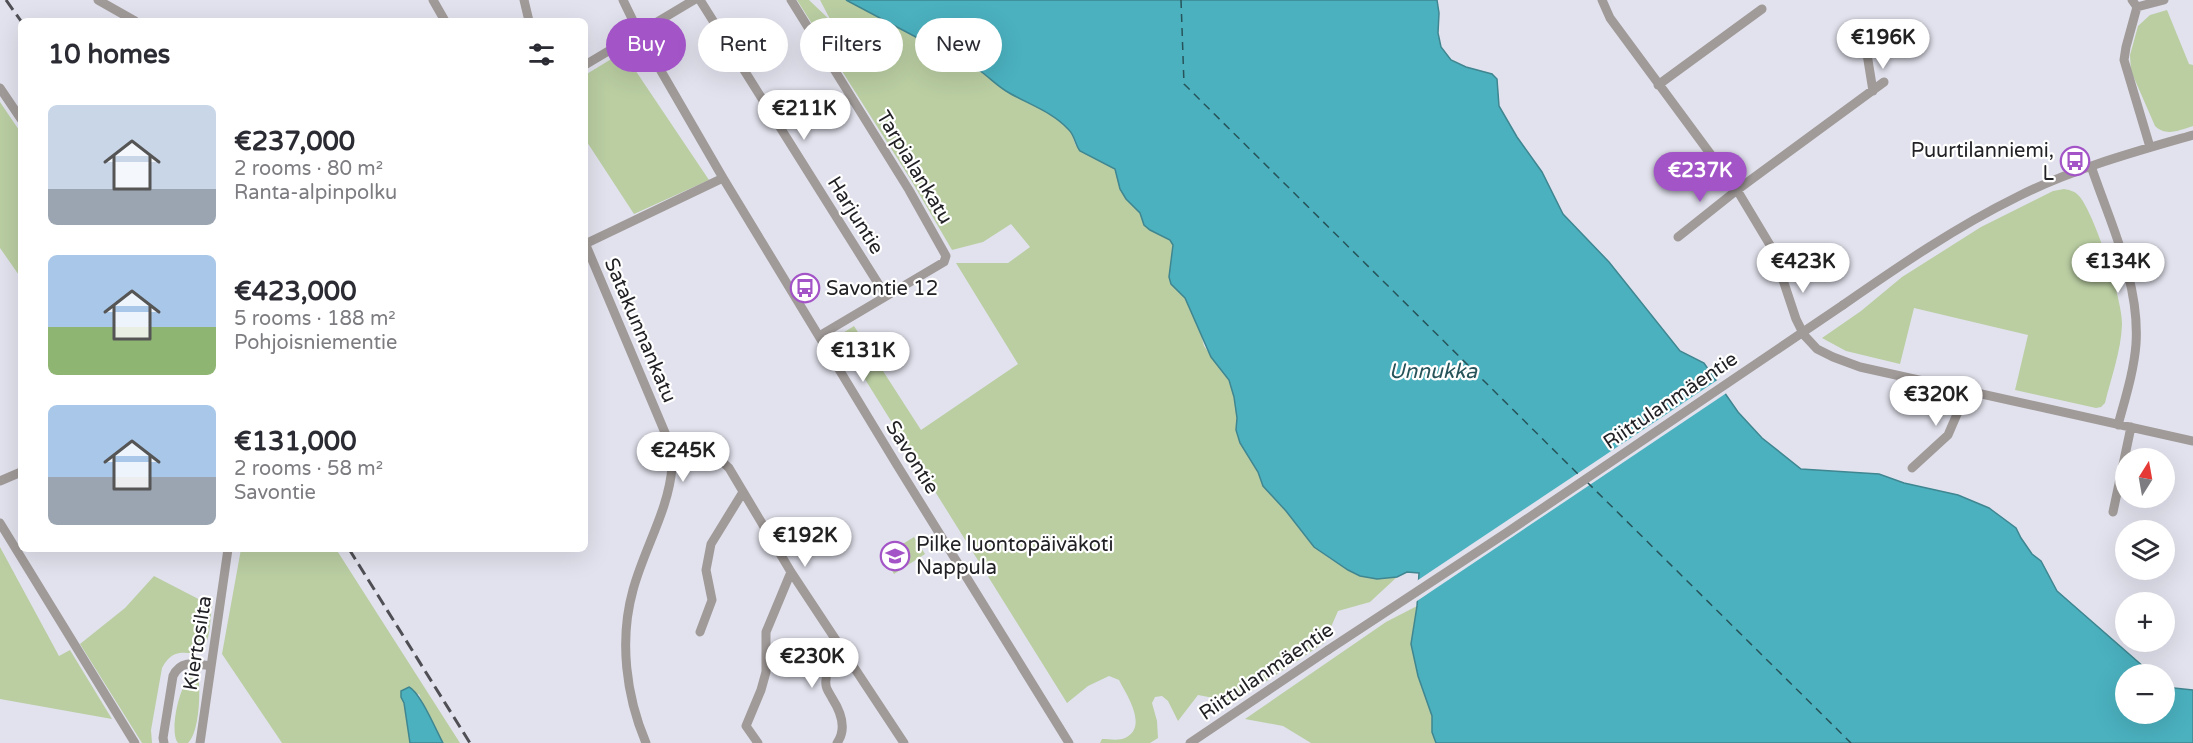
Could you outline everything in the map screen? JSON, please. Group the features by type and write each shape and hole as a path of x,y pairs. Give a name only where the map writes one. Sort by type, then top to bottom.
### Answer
{"street":[{"path":"98,0 130,18"},
{"path":"433,0 444,18"},
{"path":"524,0 528,18"},
{"name":"Savontie","path":"623,0 632,18"},
{"path":"664,18 694,0"},
{"name":"Harjuntie","path":"700,0 886,296"},
{"name":"Tarpialankatu","path":"791,0 945,252 944,262 886,296"},
{"path":"1602,0 1610,18 1737,190 1773,250 1796,319 1804,335 1817,349 1860,367 2193,441"},
{"path":"2150,147 2124,60 2135,4 2164,0"},
{"path":"1658,85 1762,9"},
{"path":"588,63 606,53"},
{"path":"1867,54 1873,91"},
{"name":"Savontie","path":"662,72 897,465 1069,743"},
{"path":"1678,237 1737,190 1884,82"},
{"path":"0,88 18,115"},
{"name":"Riittulanmäentie","path":"1190,743 1962,227 2019,196 2091,166 2193,135"},
{"path":"2091,166 2128,271 2134,301 2136,347 2118,425"},
{"path":"588,242 723,178"},
{"name":"Satakunnankatu","path":"588,250 666,435 672,455 670,483 633,589 626,634 626,657 632,703 646,743"},
{"path":"819,336 886,296"},
{"path":"1912,468 1948,435 1967,391"},
{"path":"2113,512 2131,427"},
{"path":"672,455 692,453 717,458 729,468 791,572 904,743"},
{"path":"0,481 18,473"},
{"path":"700,632 712,600 706,570 711,544 743,492"},
{"path":"0,522 18,551"},
{"path":"18,552 135,743"},
{"name":"Kiertosilta","path":"200,743 228,552"},
{"path":"758,743 746,726 766,672 766,632 791,572"},
{"path":"837,743 842,736 843,727 836,704 825,687 826,674 840,644"},
{"path":"164,743 175,671 188,663 211,666"}],"green space":[{"path":"797,0 809,0 828,18 808,18"},
{"path":"820,0 846,0 879,18 829,18"},
{"path":"2167,10 2189,64 2193,65 2193,126 2168,132 2155,126 2131,71 2130,55 2138,26 2150,15"},
{"path":"903,31 915,37 915,72 980,72 993,79 1005,90 1058,120 1071,132 1076,146 1115,169 1126,199 1140,213 1144,225 1170,240 1173,245 1171,284 1185,298 1200,330 1204,346 1229,380 1234,397 1236,430 1240,443 1258,472 1263,486 1314,547 1329,558 1348,570 1377,579 1397,577 1370,602 1338,611 1324,643 1235,702 1198,695 1178,721 1168,701 1162,696 1155,697 1152,703 1157,721 1158,738 1150,743 1100,743 1102,739 1125,738 1132,733 1135,726 1134,710 1119,680 1109,676 1088,686 1067,703 838,336 854,326 921,430 1018,364 956,263 1008,263 1030,247 1011,224 983,242 952,250 843,72 903,72"},
{"path":"606,62 606,72 636,72 709,180 634,214 588,144 588,73"},
{"path":"0,102 18,129 18,274 0,248"},
{"path":"2064,189 2080,197 2093,222 2113,279 2121,313 2122,325 2118,355 2105,403 2101,407 2096,408 2015,390 2028,335 1914,308 1900,364 1846,351 1822,338 1861,311 1902,277 1981,227 2053,191"},
{"path":"914,537 925,554 894,574 883,556"},
{"path":"0,547 59,656 70,650 112,719 0,699"},
{"path":"240,552 338,552 460,743 443,743 428,718 419,694 404,703 410,743 282,743 222,654"},
{"path":"154,576 212,606 208,636 201,650 197,653 174,655 162,668 151,730 152,743 142,743 80,644 125,608"},
{"path":"1417,606 1411,644 1418,676 1432,716 1432,731 1436,743 1311,743 1283,726 1245,719 1386,622"},
{"path":"192,676 199,682 197,723 188,743 178,743 175,738 175,719 179,698 187,680"}],"water":[{"name":"Unnukka","path":"846,0 1437,0 1438,33 1441,47 1451,60 1492,74 1497,79 1499,106 1517,137 1542,172 1563,214 1609,262 1680,351 1704,363 1738,412 1762,438 1801,469 1879,474 1904,483 1958,495 1989,508 2016,528 2032,554 2041,561 2057,591 2115,642 2115,652 2127,652 2140,664 2115,664 2115,724 2175,724 2175,688 2193,690 2193,743 1436,743 1432,732 1432,716 1418,676 1411,644 1419,573 1407,572 1397,577 1377,579 1360,576 1348,570 1314,547 1263,486 1258,472 1240,443 1236,430 1234,397 1229,380 1211,357 1185,298 1171,284 1169,277 1173,245 1170,240 1144,225 1140,213 1120,189 1115,169 1080,151 1073,135 1062,123 1006,91 981,72 1002,72 1002,18 915,18 915,37 903,30 903,18 880,18"},
{"path":"409,687 423,703 443,743 410,743 401,697 401,691"}],"pier":[{"path":"1719,379 1728,392 1414,603 1415,582"}],"ferry route":[{"path":"1181,0 1184,84 1581,477"},
{"path":"1587,482 1851,743"}],"railway":[{"path":"6,0 19,18"},
{"path":"351,552 470,743"}],"place":[{"name":"Puurtilanniemi, L","path":"2075,161"},
{"name":"Savontie 12","path":"805,288"},
{"name":"Pilke luontopäiväkoti Nappula","path":"895,556"}]}
